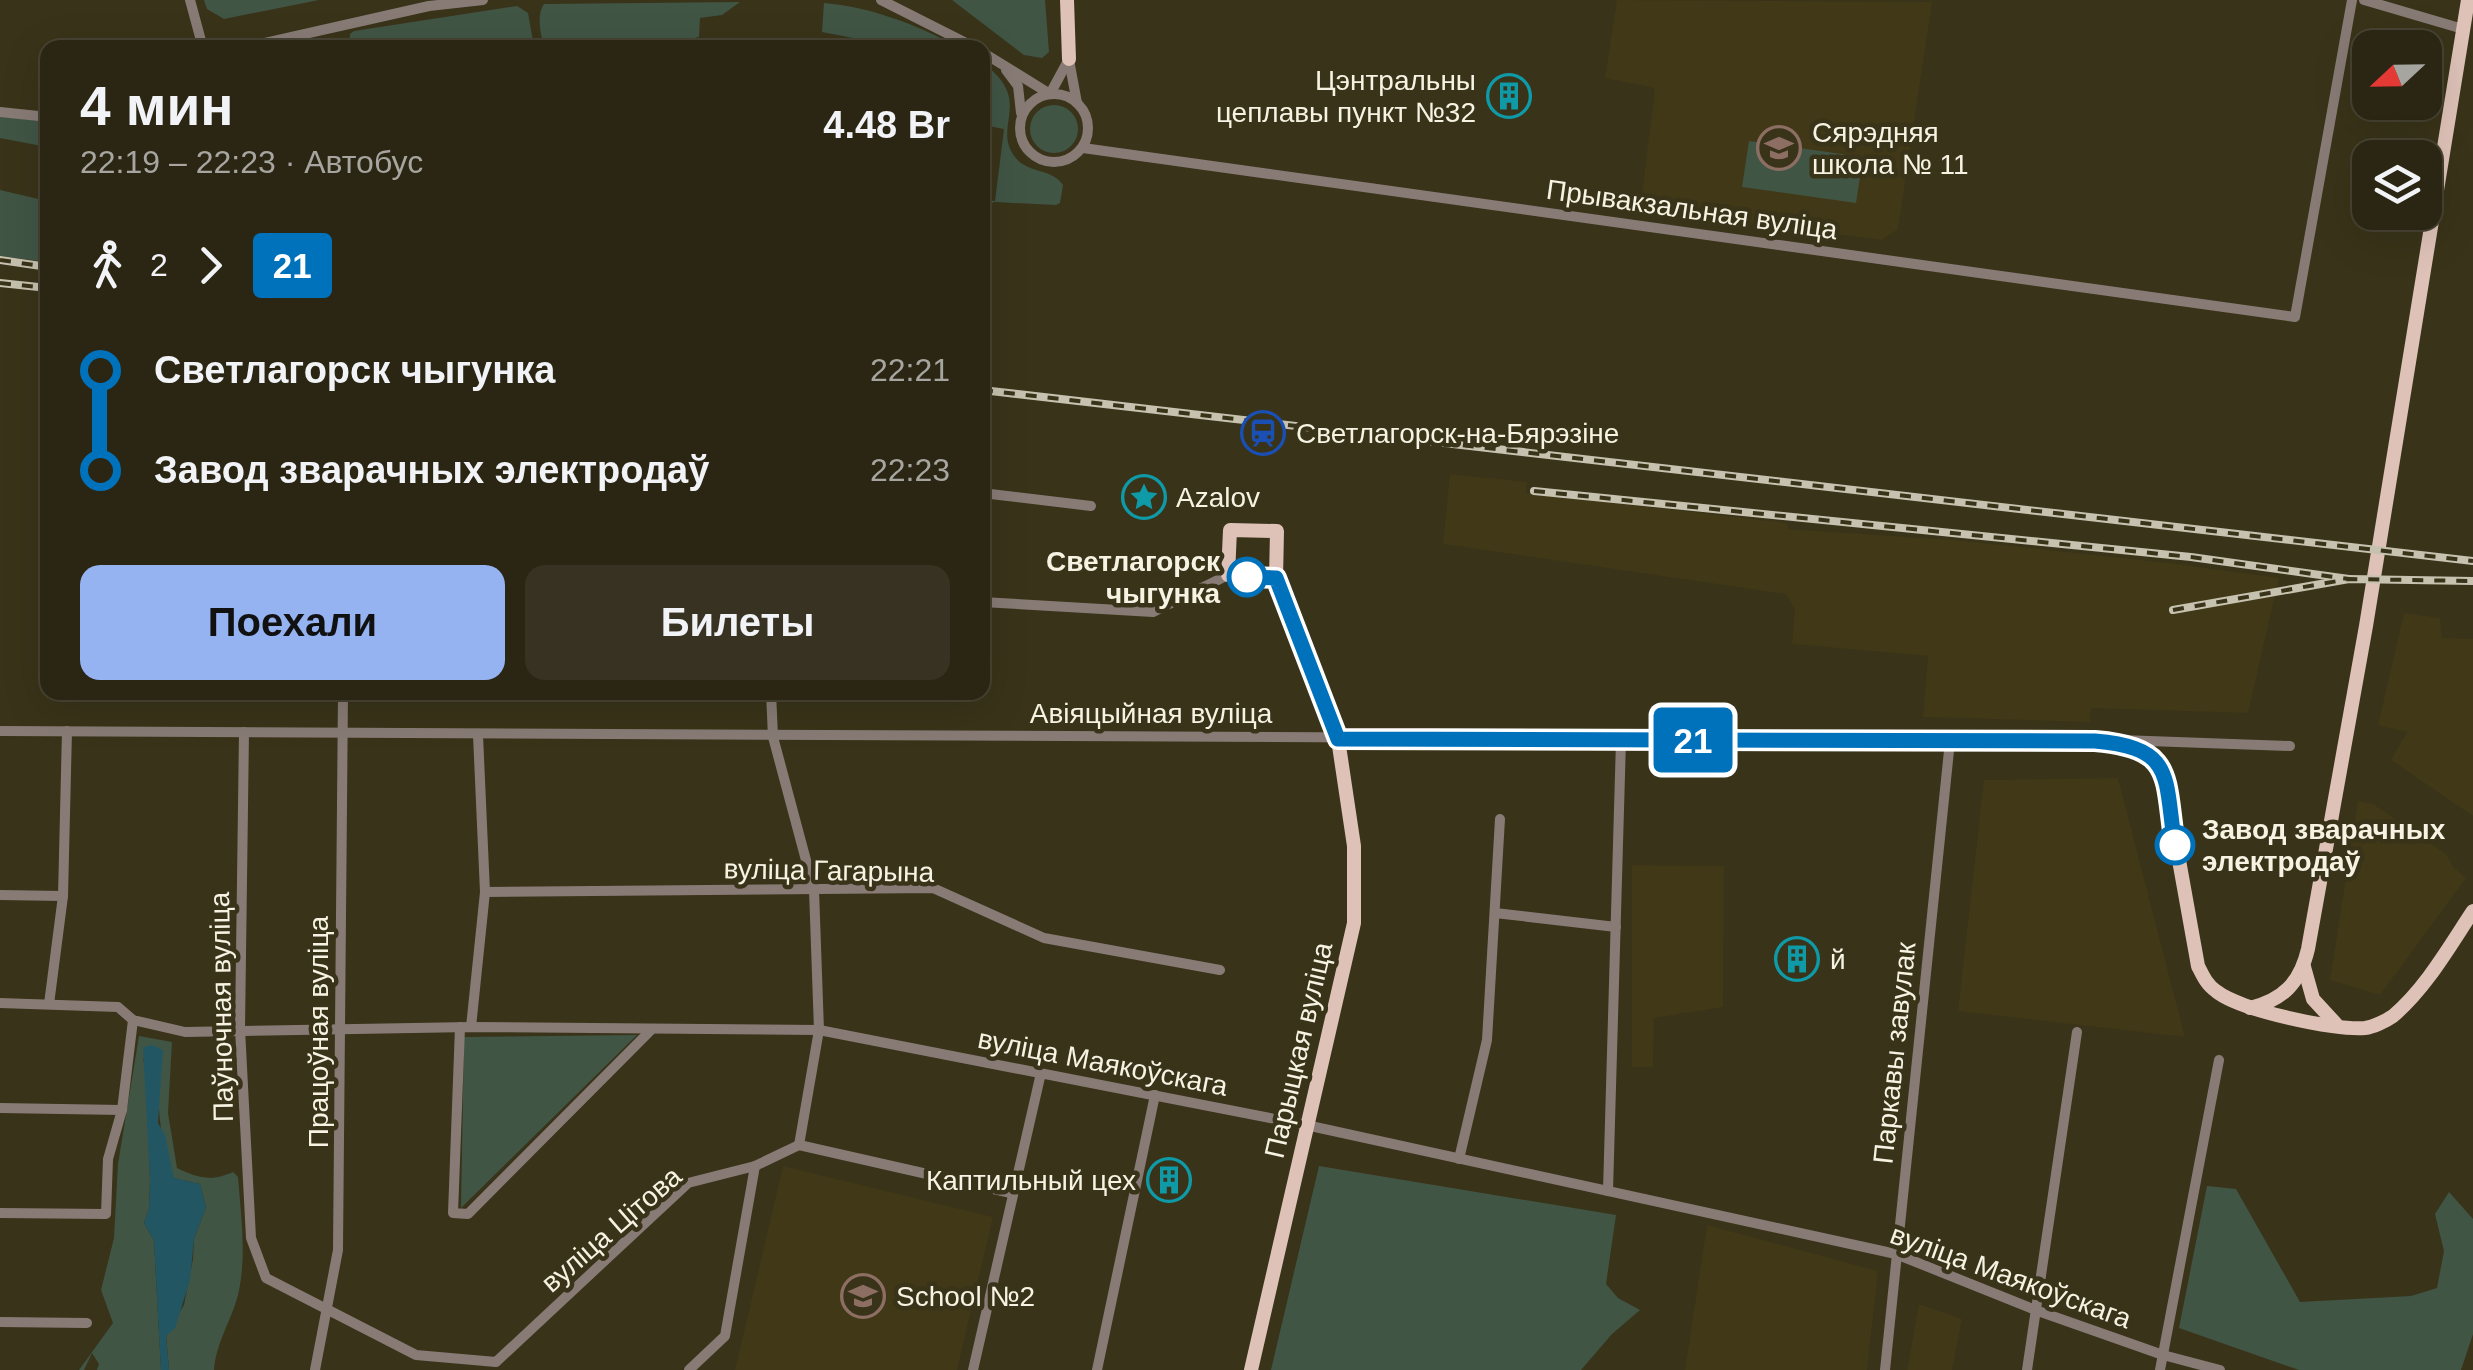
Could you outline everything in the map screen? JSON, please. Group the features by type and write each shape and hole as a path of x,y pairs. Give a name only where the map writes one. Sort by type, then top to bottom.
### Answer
{"main road":[{"path":"1067,0 1069,60"},
{"path":"2339,1026 2313,1000 2304,966 2366,626 2468,0"},
{"name":"Парыцкая вуліца","path":"1228,576 1230,530 1277,531 1276,578 1338,739 1354,846 1354,923 1251,1370"},
{"path":"1228,576 1276,578"},
{"name":"Авіяцыйная вуліца","path":"2095,741 2127,744 2150,754 2163,772 2198,966 2217,993 2250,1008 2367,1028 2391,1018 2428,978 2473,912"},
{"path":"2250,1008 2283,996 2304,966"}],"street":[{"path":"190,0 201,40"},
{"path":"278,40 430,6 483,0"},
{"path":"881,0 960,40"},
{"name":"Прывакзальная вуліца","path":"1082,148 2296,317 2352,0"},
{"path":"2364,0 2463,28"},
{"path":"990,57 1050,94 1077,103"},
{"path":"1021,118 1032,102 1050,94 1069,60"},
{"path":"998,62 1018,86 1025,146 1039,160 1058,163 1076,155 1087,139 1087,120 1077,103 1069,60"},
{"path":"0,112 40,116"},
{"path":"990,494 1092,506"},
{"path":"990,602 1153,612 1228,576"},
{"name":"Працоўная вуліца","path":"315,1370 338,1250 343,700"},
{"path":"771,700 773,737 814,890 819,1030 799,1146 1011,1192"},
{"name":"Авіяцыйная вуліца","path":"0,731 2095,741"},
{"path":"49,1004 63,896 68,731"},
{"name":"Паўночная вуліца","path":"244,732 240,1029 250,1238 266,1278"},
{"path":"478,736 485,892 466,1027 453,1213 468,1214 652,1029"},
{"path":"1608,1191 1622,740"},
{"name":"Паркавы завулак","path":"1885,1370 1950,741"},
{"path":"2095,741 2290,746"},
{"path":"1460,1159 1486,1040 1500,819"},
{"name":"вуліца Гагарына","path":"485,892 933,888 1044,938 1220,970"},
{"path":"0,895 63,896"},
{"path":"1495,913 1616,927"},
{"name":"вуліца Маякоўскага","path":"0,1003 118,1007 132,1020 185,1032 466,1027 819,1030 1306,1125 1896,1254 2038,1312 2220,1370"},
{"path":"0,1213 106,1214 108,1159 122,1110 132,1020"},
{"path":"2027,1370 2077,1032"},
{"path":"2160,1370 2218,1060"},
{"path":"973,1370 1041,1072"},
{"path":"1098,1370 1155,1095"},
{"path":"0,1108 122,1110"},
{"name":"вуліца Цітова","path":"266,1278 416,1355 500,1366 688,1183 755,1166 799,1146"},
{"path":"689,1370 725,1336 755,1166"},
{"path":"0,1322 87,1323"}],"shaded area":[{"name":"Сярэдняя школа № 11","path":"1617,0 1932,2 1898,229 1882,240 1640,209 1655,88 1605,78"},
{"path":"1450,474 1527,482 1526,493 1787,523 1788,529 1954,540 2279,578 2248,713 2091,708 2090,722 1923,717 1928,656 1792,644 1795,610 1786,594 1443,544"},
{"path":"2404,613 2440,618 2442,638 2473,639 2473,816 2391,760 2407,732 2378,725"},
{"path":"2118,778 2185,1037 1958,1011 1984,780"},
{"path":"2358,801 2373,804 2446,854 2466,878 2380,995 2330,980"},
{"path":"1632,865 1724,866 1723,1007 1654,1018 1653,1067 1632,1067"},
{"name":"School №2","path":"783,1166 993,1217 957,1370 735,1370"},
{"path":"1707,1225 1878,1271 1867,1370 1685,1370"},
{"path":"1919,1304 1962,1319 1952,1370 1907,1370"}],"green space":[{"path":"204,0 319,0 224,19 207,9"},
{"path":"952,0 1045,0 1049,52 1042,58 1024,55"},
{"path":"740,2 722,15 700,18 699,37 685,40 543,40 540,14 544,4"},
{"path":"824,3 892,18 943,40 864,40 822,32"},
{"path":"517,6 528,13 533,40 350,40 354,31"},
{"path":"990,70 1007,90 1007,134 1015,157 1063,185 1060,203 990,203 995,201 1004,129 990,126"},
{"path":"1054,105 1071,112 1078,129 1071,146 1054,153 1037,146 1030,129 1037,112"},
{"path":"0,116 40,121 40,146 0,138"},
{"path":"1749,141 1863,157 1856,203 1742,187"},
{"path":"0,190 40,199 40,261 0,256"},
{"path":"637,1035 461,1208 464,1037"},
{"path":"139,1036 172,1042 168,1113 177,1168 205,1178 233,1172 238,1177 241,1280 214,1370 169,1370 166,1335 184,1305 194,1239 206,1207 200,1184 174,1178 160,1124 161,1068 143,1059 150,1180 149,1209 144,1223 154,1241 161,1370 97,1370 99,1364 92,1353 84,1370 79,1370 113,1323 101,1290 114,1238 118,1164"},
{"path":"1319,1166 1616,1215 1606,1284 1618,1298 1640,1310 1612,1334 1581,1370 1271,1370"},
{"path":"2207,1186 2236,1189 2300,1302 2411,1296 2437,1288 2444,1251 2435,1214 2449,1192 2473,1219 2473,1334 2461,1370 2299,1370 2179,1328"}],"water":[{"path":"153,1045 163,1050 158,1123 165,1135 174,1178 200,1184 206,1207 194,1239 190,1280 175,1328 166,1336 169,1370 161,1370 154,1241 144,1223 149,1209 150,1180 143,1047"}],"railway":[{"path":"0,260 40,266"},
{"path":"0,283 40,287"},
{"path":"990,391 2473,561"},
{"path":"1534,491 2191,557 2349,579"},
{"path":"2173,610 2349,579 2473,581"}],"bus line":[{"name":"21","path":"1247,577 1276,578 1338,739 2127,744 2150,754 2163,772 2175,845"}],"place":[{"name":"Цэнтральны цеплавы пункт №32","path":"1509,96"},
{"name":"Сярэдняя школа № 11","path":"1779,148"},
{"name":"Светлагорск-на-Бярэзіне","path":"1263,433"},
{"name":"Azalov","path":"1144,497"},
{"name":"Светлагорск чыгунка","path":"1247,577"},
{"name":"Завод зварачных электродаў","path":"2175,845"},
{"name":"й","path":"1797,959"},
{"name":"Каптильный цех","path":"1169,1180"},
{"name":"School №2","path":"863,1296"}]}
